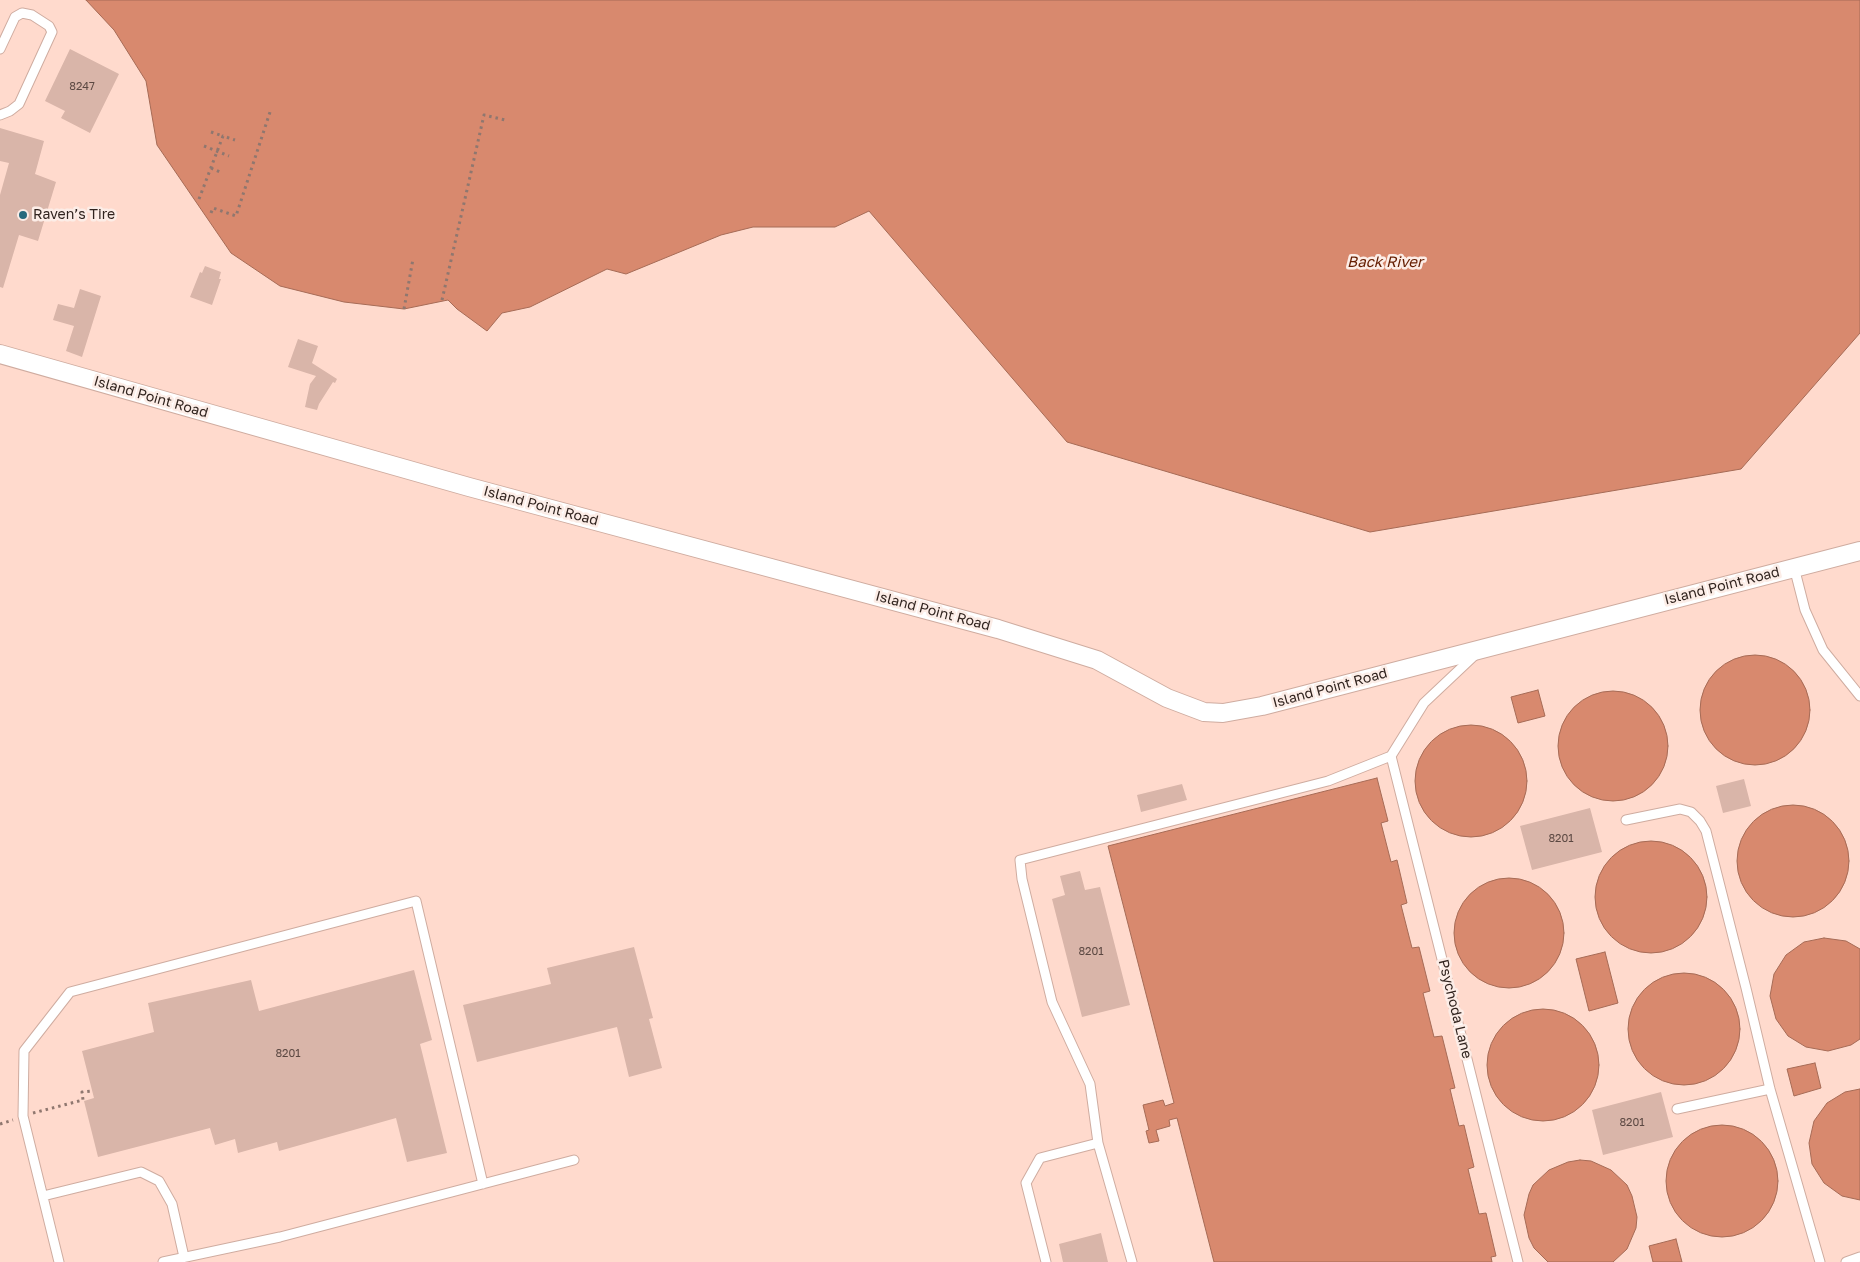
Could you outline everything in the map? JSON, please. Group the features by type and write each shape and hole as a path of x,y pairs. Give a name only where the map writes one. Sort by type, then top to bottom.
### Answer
{"street":[{"name":"Island Point Road","path":"0,354 469,487 998,629 1098,660 1167,698 1204,712 1223,713 1262,706 1860,551"}],"lane":[{"path":"0,50 15,18 22,14 32,15 49,26 52,32 19,104 10,111 0,115"},
{"path":"1794,567 1805,610 1823,650 1860,696"},
{"path":"1132,1262 1098,1143 1090,1084 1052,1002 1022,879 1020,860 1328,781 1391,756 1424,703 1483,648"},
{"name":"Psychoda Lane","path":"1391,756 1518,1262"},
{"path":"1626,820 1680,809 1691,812 1706,831 1770,1089 1820,1262"},
{"path":"59,1262 23,1116 24,1051 70,992 416,901 483,1184"},
{"path":"1677,1109 1770,1089"},
{"path":"1046,1262 1026,1183 1040,1158 1098,1143"},
{"path":"163,1262 280,1237 574,1160"},
{"path":"43,1196 141,1172 158,1181 172,1204 184,1258"},
{"path":"1846,1262 1860,1257"}],"path":[{"path":"211,213 213,208 236,216 270,109"},
{"path":"442,300 484,115 505,120"},
{"path":"210,132 235,140"},
{"path":"199,199 223,136"},
{"path":"204,146 229,156"},
{"path":"211,168 222,173"},
{"path":"404,310 413,259"},
{"path":"0,1124 83,1100 82,1092 92,1091"}],"water":[{"name":"Back River","path":"86,0 1860,0 1860,333 1741,469 1370,532 1067,442 869,211 835,227 753,227 721,235 626,274 607,269 530,307 502,313 487,331 448,300 404,309 344,302 280,286 231,253 157,145 146,81 114,30"},
{"path":"1755,655 1776,659 1794,671 1806,689 1810,710 1806,731 1794,749 1776,761 1755,765 1734,761 1716,749 1704,731 1700,710 1704,689 1716,671 1734,659"},
{"path":"1538,690 1545,716 1518,723 1511,697"},
{"path":"1613,691 1634,695 1652,707 1664,725 1668,746 1664,767 1652,785 1634,797 1613,801 1592,797 1574,785 1562,767 1558,746 1562,725 1574,707 1592,695"},
{"path":"1471,725 1493,729 1511,741 1523,759 1527,781 1523,803 1511,821 1493,833 1471,837 1449,833 1431,821 1419,803 1415,781 1419,759 1431,741 1449,729"},
{"path":"1377,778 1388,821 1381,823 1391,862 1397,860 1407,903 1401,905 1412,948 1419,947 1430,991 1423,993 1434,1037 1442,1036 1455,1088 1450,1089 1459,1126 1464,1125 1474,1167 1468,1169 1479,1214 1486,1213 1496,1256 1491,1257 1492,1262 1214,1262 1177,1118 1169,1120 1170,1126 1156,1130 1159,1141 1149,1143 1146,1131 1149,1130 1143,1105 1163,1100 1165,1106 1174,1103 1108,846"},
{"path":"1793,805 1804,806 1814,810 1832,822 1844,840 1848,850 1848,872 1844,882 1832,900 1814,912 1804,916 1793,917 1782,916 1772,912 1754,900 1742,882 1738,872 1737,861 1738,850 1742,840 1754,822 1772,810 1782,806"},
{"path":"1651,841 1662,842 1672,846 1690,858 1702,876 1706,886 1706,908 1702,918 1690,936 1672,948 1662,952 1651,953 1640,952 1630,948 1612,936 1600,918 1596,908 1595,897 1596,886 1600,876 1612,858 1630,846 1640,842"},
{"path":"1509,878 1530,882 1548,894 1560,912 1564,933 1560,954 1548,972 1530,984 1509,988 1488,984 1470,972 1458,954 1454,933 1458,912 1470,894 1488,882"},
{"path":"1824,938 1846,941 1860,949 1860,1039 1851,1045 1828,1051 1806,1047 1788,1036 1776,1019 1770,996 1774,974 1786,955 1804,942"},
{"path":"1605,952 1618,1003 1589,1011 1576,959"},
{"path":"1684,973 1705,977 1724,989 1736,1008 1740,1029 1736,1050 1724,1069 1705,1081 1684,1085 1663,1081 1644,1069 1632,1050 1628,1029 1632,1008 1644,989 1663,977"},
{"path":"1543,1009 1564,1013 1583,1025 1595,1044 1599,1065 1595,1086 1583,1105 1564,1117 1543,1121 1522,1117 1503,1105 1491,1086 1487,1065 1491,1044 1503,1025 1522,1013"},
{"path":"1815,1063 1821,1088 1794,1096 1787,1069"},
{"path":"1860,1089 1860,1200 1842,1196 1824,1183 1812,1164 1809,1143 1814,1121 1827,1103 1845,1092"},
{"path":"1722,1125 1743,1129 1762,1141 1774,1160 1778,1181 1774,1202 1762,1221 1743,1233 1722,1237 1701,1233 1682,1221 1670,1202 1666,1181 1670,1160 1682,1141 1701,1129"},
{"path":"1591,1161 1611,1170 1627,1185 1632,1196 1637,1217 1636,1228 1627,1249 1613,1262 1548,1262 1534,1248 1529,1238 1524,1215 1533,1185 1549,1170 1568,1162"},
{"path":"1676,1239 1682,1262 1653,1262 1649,1246"}],"building":[{"path":"70,49 119,74 90,133 61,118 65,111 45,101"},
{"path":"0,128 44,141 35,174 56,182 38,241 19,235 3,288 0,287 0,195 9,163 0,161"},
{"path":"205,266 221,272 219,279 221,279 212,305 190,297 200,272 202,273"},
{"path":"80,289 101,296 82,357 66,351 74,326 53,320 58,304 74,308"},
{"path":"298,339 318,346 312,363 337,379 335,383 333,382 317,410 305,407 310,384 316,376 288,367"},
{"path":"1744,779 1751,806 1723,813 1716,786"},
{"path":"1182,784 1187,800 1141,812 1137,795"},
{"path":"1590,808 1602,852 1532,870 1520,826"},
{"path":"1080,871 1085,890 1100,887 1130,1005 1082,1017 1052,899 1065,895 1060,876"},
{"path":"634,947 653,1018 649,1019 662,1068 629,1077 617,1027 477,1062 463,1005 551,984 547,968"},
{"path":"414,970 432,1040 420,1044 447,1153 407,1162 396,1118 279,1151 277,1142 238,1153 235,1139 215,1145 210,1128 98,1157 84,1101 94,1098 82,1051 154,1032 148,1003 251,980 259,1011"},
{"path":"1661,1092 1673,1137 1603,1155 1592,1110"},
{"path":"1101,1233 1108,1262 1063,1262 1059,1244"}],"place":[{"name":"Raven’s Tire","path":"23,215"}]}
